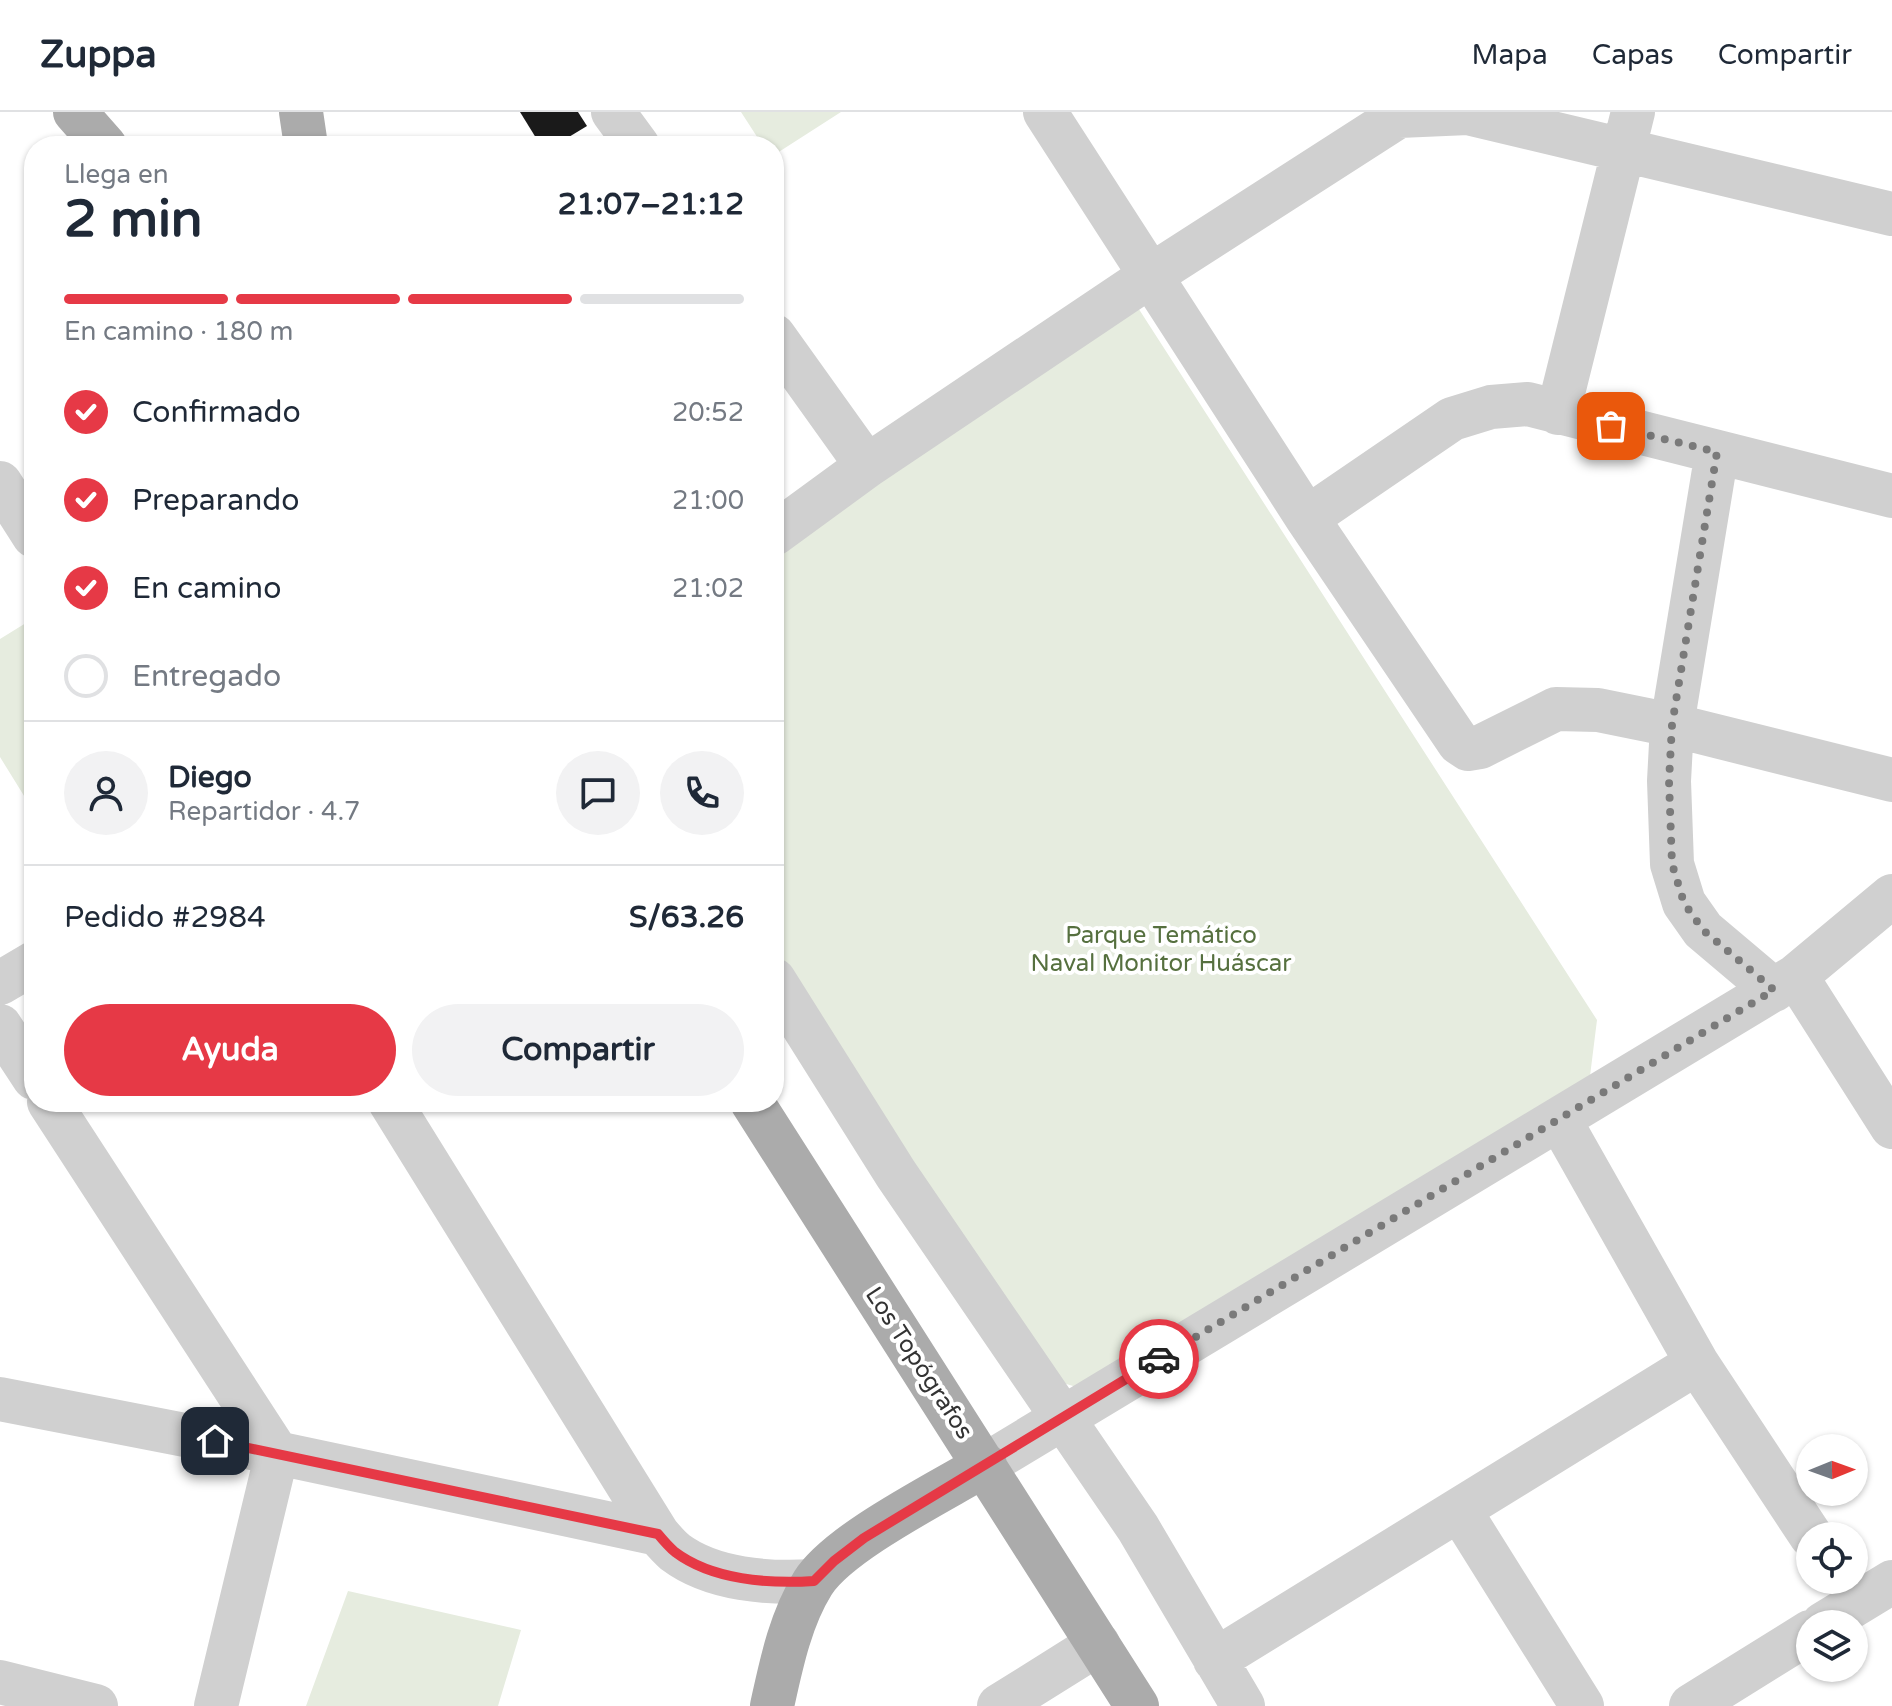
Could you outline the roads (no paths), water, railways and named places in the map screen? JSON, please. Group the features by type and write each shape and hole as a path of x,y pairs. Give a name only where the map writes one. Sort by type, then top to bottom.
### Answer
{"main road":[{"path":"75,112 96,136"},
{"name":"Los Topógrafos","path":"758,1112 1137,1706"},
{"path":"772,1706 788,1639 814,1581 864,1538 985,1465"}],"street":[{"path":"613,112 631,136"},
{"path":"1045,112 1307,518 1459,743 1468,749 1480,747 1556,709 1598,710 1672,725 1892,780"},
{"path":"784,527 867,466 1398,114 1468,113 1629,131 1892,214"},
{"path":"1558,413 1629,131"},
{"path":"784,350 867,466"},
{"path":"1307,518 1452,419 1491,407 1528,404 1892,496"},
{"path":"1717,452 1672,725 1669,781 1672,864 1684,903 1703,930 1785,983 1892,1127"},
{"path":"985,1465 1785,983 1892,896"},
{"path":"0,983 24,969"},
{"path":"784,996 896,1174 1138,1528 1243,1706"},
{"path":"0,1026 24,1063"},
{"path":"55,1112 277,1453 216,1706"},
{"path":"396,1112 658,1534 675,1552 702,1566 740,1578 777,1584 814,1581"},
{"path":"1559,1119 1697,1363 1802,1522"},
{"path":"1215,1660 1697,1363"},
{"path":"0,1399 277,1453 658,1534"},
{"path":"1460,1511 1582,1706"},
{"path":"1691,1706 1796,1641"},
{"path":"999,1706 1098,1644"},
{"path":"0,1682 96,1706"}],"park label":[{"name":"Parque Temático Naval Monitor Huáscar","path":"1161,949"}]}
